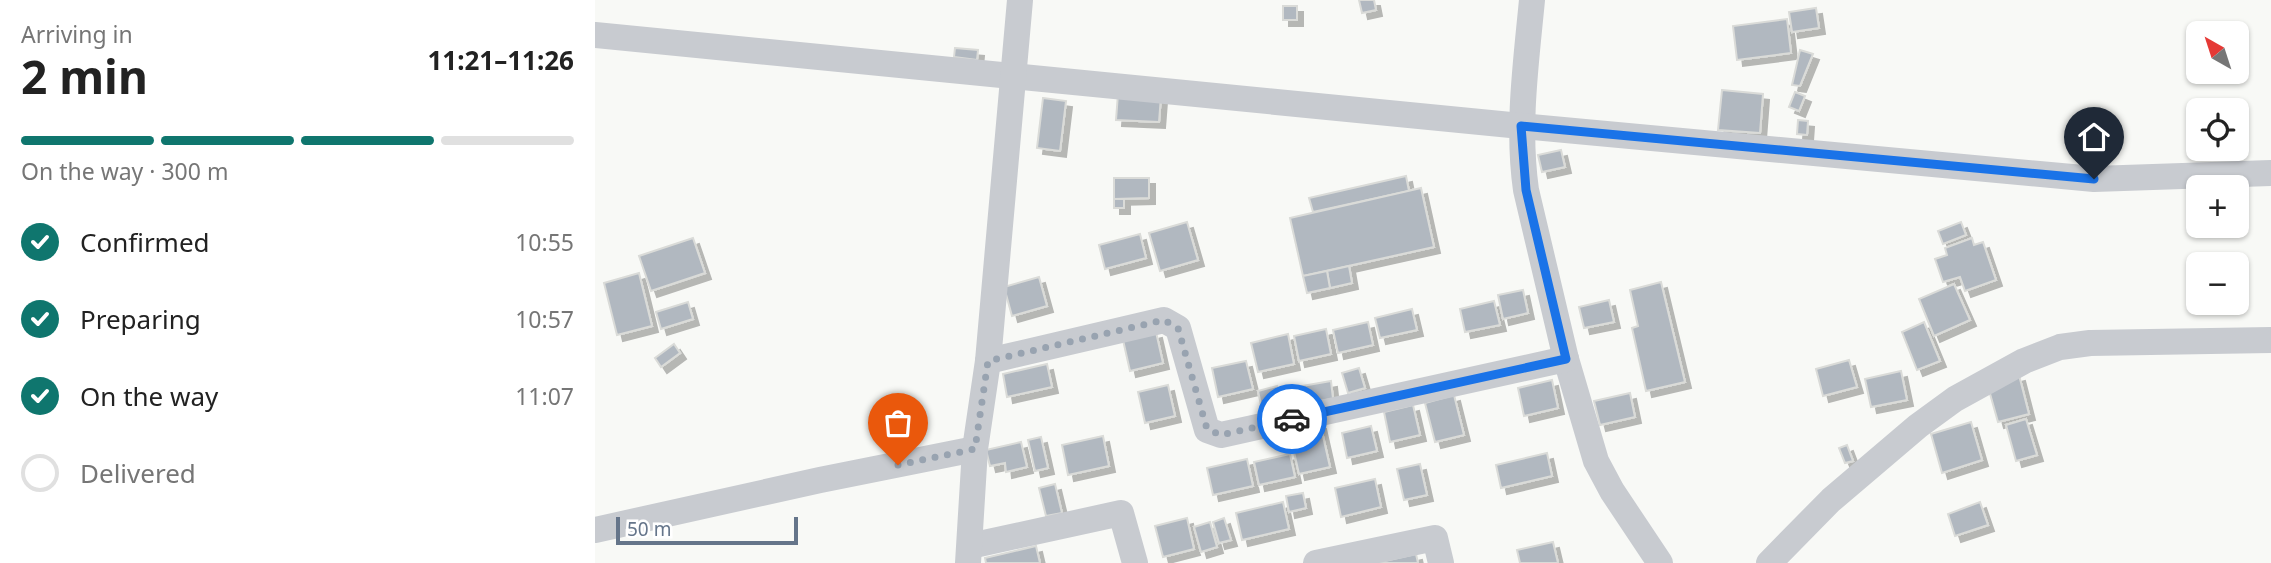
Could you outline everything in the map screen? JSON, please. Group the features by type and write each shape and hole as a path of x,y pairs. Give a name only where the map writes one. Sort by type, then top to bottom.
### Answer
{"street":[{"path":"1020,0 988,361 975,449 969,555 1121,513 1135,563"},
{"path":"1532,0 1521,126 1526,190 1566,359 1596,460 1612,491 1660,563"},
{"path":"595,35 2094,179 2271,173"},
{"path":"988,361 1164,320 1178,328 1207,429 1221,435 1566,359"},
{"path":"1769,563 1831,500 1918,426 1976,386 2024,361 2060,348 2090,343 2271,340"},
{"path":"595,530 975,449"},
{"path":"1316,563 1435,538 1441,563"}],"building":[{"path":"1359,0 1374,0 1376,10 1362,13"},
{"path":"1283,6 1297,6 1297,20 1283,20"},
{"path":"1816,8 1819,28 1792,32 1789,12"},
{"path":"1787,19 1791,53 1737,60 1733,26"},
{"path":"955,48 978,50 977,60 954,57"},
{"path":"1800,50 1813,54 1800,86 1792,85"},
{"path":"1722,90 1763,94 1760,133 1718,130"},
{"path":"1795,92 1805,96 1799,111 1789,107"},
{"path":"1118,94 1161,96 1159,122 1116,120"},
{"path":"1043,98 1066,101 1060,151 1037,148"},
{"path":"1798,120 1808,121 1807,135 1797,134"},
{"path":"1561,150 1565,167 1542,172 1538,155"},
{"path":"1406,176 1409,191 1313,212 1309,198"},
{"path":"1114,178 1149,178 1149,198 1114,199"},
{"path":"1421,188 1434,247 1303,276 1290,218"},
{"path":"1114,199 1124,199 1124,208 1114,208"},
{"path":"1187,222 1198,260 1160,271 1149,233"},
{"path":"1961,222 1966,235 1943,244 1938,231"},
{"path":"1140,234 1146,258 1105,269 1099,245"},
{"path":"693,238 705,273 651,291 639,256"},
{"path":"1972,238 1974,245 1983,242 1996,280 1965,291 1960,277 1943,282 1935,259 1947,255 1945,248"},
{"path":"1349,266 1352,283 1330,288 1327,271"},
{"path":"1327,271 1330,288 1307,293 1303,276"},
{"path":"639,273 652,326 617,335 604,283"},
{"path":"1039,277 1047,306 1012,316 1004,287"},
{"path":"1661,282 1685,382 1646,391 1632,328 1638,326 1630,290"},
{"path":"1954,284 1970,320 1934,336 1919,299"},
{"path":"1523,290 1528,313 1503,319 1498,295"},
{"path":"1609,300 1614,322 1584,328 1579,307"},
{"path":"1494,301 1500,325 1465,332 1460,309"},
{"path":"688,302 693,319 661,329 656,312"},
{"path":"1412,309 1417,330 1380,338 1375,318"},
{"path":"1368,322 1373,345 1338,353 1333,330"},
{"path":"1924,322 1940,361 1917,370 1902,332"},
{"path":"1326,329 1331,354 1299,361 1294,336"},
{"path":"1156,332 1163,363 1130,371 1123,340"},
{"path":"1288,334 1294,364 1258,372 1251,343"},
{"path":"674,344 680,353 661,367 655,358"},
{"path":"1849,360 1857,387 1823,396 1816,369"},
{"path":"1246,361 1253,389 1218,397 1212,368"},
{"path":"1047,364 1052,387 1007,397 1003,374"},
{"path":"1359,368 1365,388 1348,393 1342,373"},
{"path":"1901,371 1907,400 1871,407 1865,379"},
{"path":"2019,375 2029,414 1998,422 1987,383"},
{"path":"1552,380 1558,408 1524,416 1518,388"},
{"path":"1331,381 1333,399 1305,403 1302,386"},
{"path":"1168,385 1175,416 1145,423 1138,392"},
{"path":"1277,386 1281,406 1262,410 1258,391"},
{"path":"1630,393 1635,417 1600,425 1594,401"},
{"path":"1454,395 1464,435 1435,442 1425,403"},
{"path":"1413,405 1420,435 1390,442 1384,412"},
{"path":"2026,419 2037,455 2016,461 2006,425"},
{"path":"1971,422 1982,460 1942,473 1931,434"},
{"path":"1320,423 1330,467 1299,474 1289,430"},
{"path":"1371,426 1377,451 1347,458 1342,433"},
{"path":"1103,436 1109,466 1068,475 1062,445"},
{"path":"1041,437 1048,468 1035,471 1028,440"},
{"path":"1021,442 1027,467 1006,472 1005,463 990,466 986,450"},
{"path":"1847,445 1853,461 1845,463 1839,448"},
{"path":"1547,453 1552,476 1501,488 1496,465"},
{"path":"1290,454 1295,477 1259,485 1254,462"},
{"path":"1247,459 1253,486 1213,495 1207,468"},
{"path":"1420,464 1427,495 1404,500 1397,469"},
{"path":"1375,479 1381,507 1341,517 1335,488"},
{"path":"1055,484 1062,513 1046,516 1039,488"},
{"path":"1303,493 1306,508 1289,512 1286,496"},
{"path":"1283,502 1289,529 1242,540 1236,513"},
{"path":"1980,502 1988,525 1955,536 1948,514"},
{"path":"1187,518 1194,549 1163,557 1155,526"},
{"path":"1224,518 1231,540 1219,543 1213,522"},
{"path":"1210,522 1217,547 1201,552 1194,527"},
{"path":"1553,542 1558,563 1520,563 1517,550"},
{"path":"1036,546 1040,563 986,563 985,558"},
{"path":"1416,554 1418,563 1376,563"}],"way so far":[{"path":"898,465 975,449 988,361 1164,320 1178,328 1207,429 1221,435 1292,419"}],"route":[{"path":"1292,419 1566,359 1526,190 1521,126 2094,179"}]}
